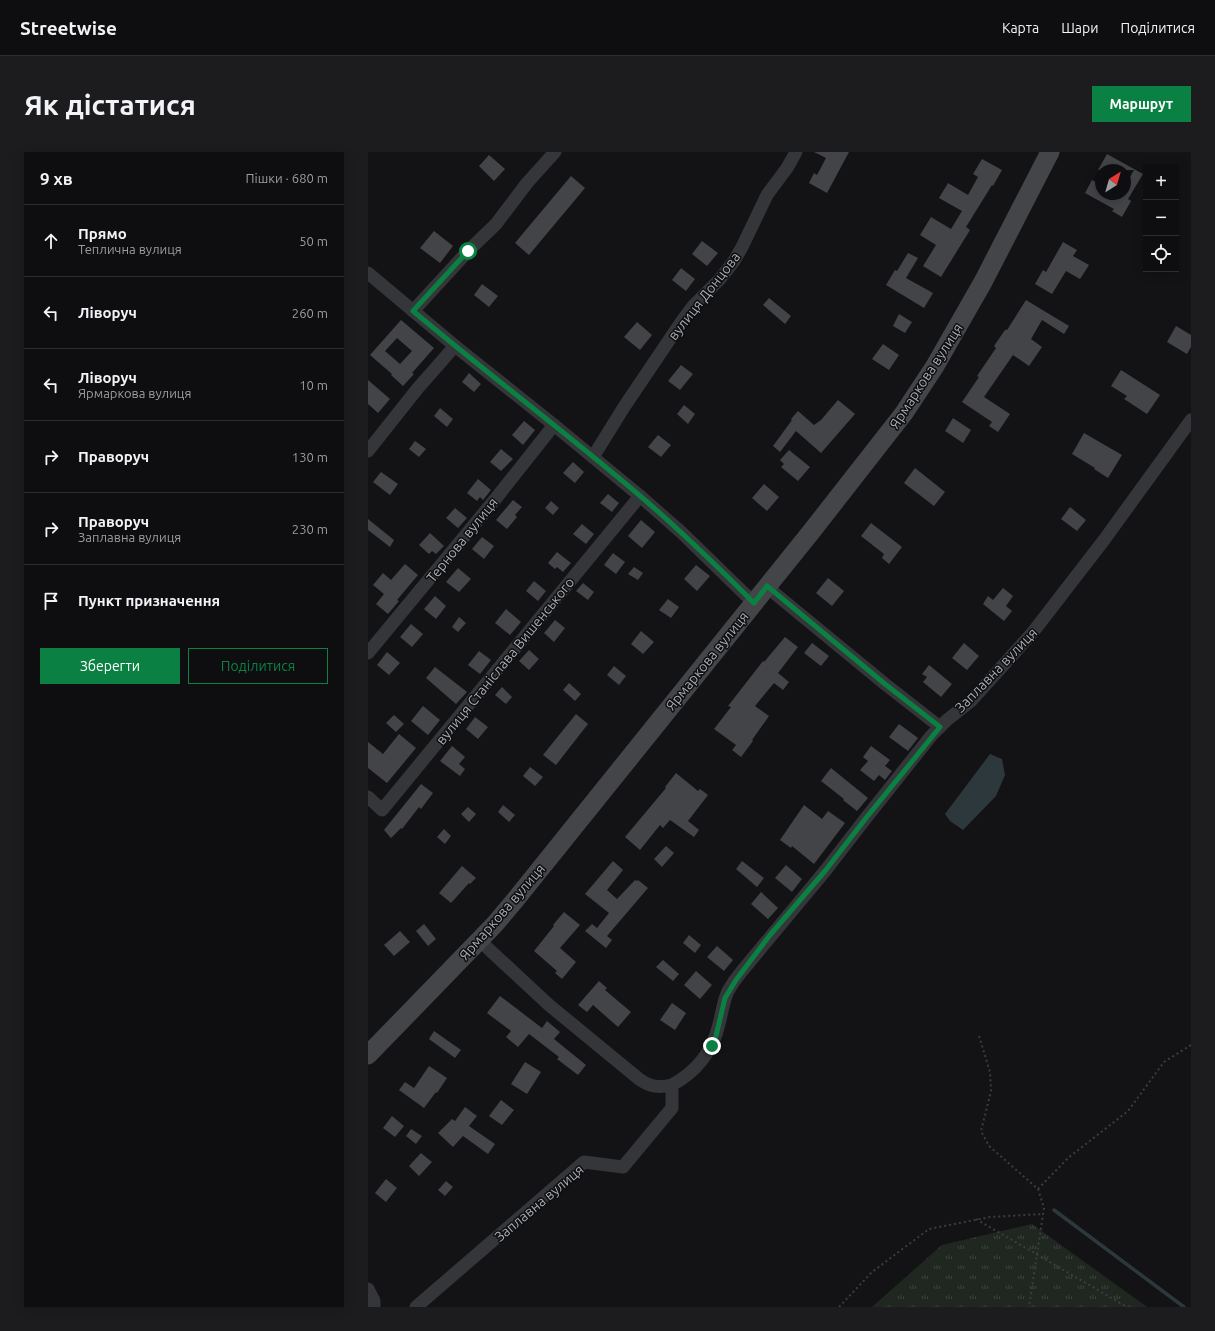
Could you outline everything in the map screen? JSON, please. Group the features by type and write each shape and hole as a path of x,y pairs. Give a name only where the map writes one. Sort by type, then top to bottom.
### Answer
{"main road":[{"name":"Ярмаркова вулиця","path":"368,1055 479,940 516,899 894,426 918,392 983,282 1050,152"}],"street":[{"path":"413,311 468,251 496,224 527,182 554,152"},
{"name":"вулиця Донцова","path":"594,456 628,401 682,321 694,305 734,261 745,243 767,195 787,168 796,152"},
{"path":"368,273 455,346 594,456 686,537 754,603"},
{"path":"368,451 414,392 455,346"},
{"name":"Заплавна вулиця","path":"416,1307 584,1162 623,1167 672,1108 672,1085 691,1072 708,1053 716,1036 725,998 742,971 825,871 884,795 940,727 971,701 1033,632 1104,540 1191,420"},
{"name":"Тернова вулиця","path":"368,653 497,497 554,425"},
{"name":"вулиця Станіслава Вишенського","path":"368,797 382,810 640,496"},
{"path":"767,586 885,684 940,727"},
{"path":"479,940 549,1005 639,1079 652,1086 664,1087 672,1085"},
{"path":"368,1289 372,1295 374,1307"}],"path":[{"path":"979,1036 990,1072 991,1091 981,1131 989,1146 1038,1189 1044,1208 1029,1307"},
{"path":"1038,1189 1068,1158 1128,1111 1164,1062 1191,1045"},
{"path":"840,1307 872,1272 929,1229 990,1216 1043,1214"},
{"path":"976,1219 1037,1256 1127,1307"}],"green space":[{"path":"1032,1224 1147,1307 872,1307 942,1245"}],"shaded area":[{"path":"990,754 1002,759 1005,775 996,796 963,830 950,821 945,814"}],"building":[{"path":"814,152 849,152 827,193 809,183 814,173 817,175 826,158"},
{"path":"1107,154 1125,164 1101,164"},
{"path":"489,155 505,169 494,181 479,166"},
{"path":"982,159 1002,170 966,227 970,230 941,277 923,266 936,245 920,235 931,217 951,229 962,211 939,198 948,183 968,195 978,177 973,174"},
{"path":"1131,167 1143,174 1131,194 1131,175 1134,170 1131,170"},
{"path":"571,176 585,188 529,255 515,243"},
{"path":"1092,180 1095,182 1095,199 1085,193"},
{"path":"1098,200 1131,201 1122,217 1112,211 1114,209"},
{"path":"434,231 453,246 440,263 420,248"},
{"path":"702,241 718,253 707,266 692,254"},
{"path":"1063,242 1077,250 1073,256 1089,265 1080,279 1066,271 1052,294 1035,284 1043,270 1046,272"},
{"path":"908,253 918,258 906,278 933,293 924,308 886,285"},
{"path":"681,268 695,279 686,291 672,280"},
{"path":"482,284 498,296 489,307 474,295"},
{"path":"769,298 791,316 785,324 763,305"},
{"path":"1026,300 1069,326 1064,334 1042,320 1031,339 1042,347 1029,366 1013,355 984,397 1010,414 998,432 989,426 992,422 962,402 996,348 994,346 1005,330 1007,330"},
{"path":"899,314 912,322 905,333 893,326"},
{"path":"401,320 434,348 412,373 414,374 403,386 391,375 392,374 370,355","holes":["397,338 412,351 400,364 385,351"]},
{"path":"637,322 652,335 640,350 624,337"},
{"path":"1176,326 1191,335 1191,347 1187,354 1167,342"},
{"path":"883,344 899,355 889,370 872,359"},
{"path":"681,365 693,374 680,390 668,381"},
{"path":"1121,370 1160,395 1147,414 1124,399 1127,396 1111,386"},
{"path":"469,373 481,384 474,392 462,382"},
{"path":"368,380 390,399 378,413 368,404"},
{"path":"838,400 855,414 821,453 796,431 780,452 773,446 798,411 814,425 821,420"},
{"path":"684,405 695,414 688,424 677,414"},
{"path":"440,408 453,419 447,427 434,416"},
{"path":"953,418 971,430 963,443 945,431"},
{"path":"524,421 535,430 523,445 512,435"},
{"path":"1084,433 1122,455 1108,478 1072,454"},
{"path":"658,435 671,445 661,457 648,447"},
{"path":"415,441 426,449 419,457 409,449"},
{"path":"501,449 513,459 501,471 490,462"},
{"path":"789,450 810,467 798,481 781,467 784,464 780,460"},
{"path":"573,462 584,472 575,483 563,473"},
{"path":"915,468 945,492 934,506 904,483"},
{"path":"381,472 398,484 390,495 373,482"},
{"path":"478,479 491,490 483,500 480,497 477,501 467,493"},
{"path":"764,484 779,497 767,511 752,498"},
{"path":"608,494 619,503 612,512 600,503"},
{"path":"513,500 522,507 515,515 517,517 507,529 496,520"},
{"path":"551,501 559,508 553,515 545,508"},
{"path":"1070,507 1086,520 1077,531 1061,519"},
{"path":"455,508 467,518 458,528 446,518"},
{"path":"368,519 394,540 390,547 368,530"},
{"path":"641,520 655,532 642,548 628,536"},
{"path":"871,523 902,547 889,564 882,558 884,554 861,536"},
{"path":"582,524 594,534 586,544 573,534"},
{"path":"430,533 444,546 436,554 432,551 429,554 419,545"},
{"path":"482,537 494,546 484,559 472,549"},
{"path":"557,552 571,563 563,572 557,567 555,569 548,563"},
{"path":"613,553 625,562 616,574 604,565"},
{"path":"405,564 418,575 397,600 399,601 388,614 376,604 384,594 373,585 383,573 391,580"},
{"path":"696,565 710,576 697,591 684,579"},
{"path":"634,567 643,573 638,580 628,574"},
{"path":"458,568 471,579 459,592 446,582"},
{"path":"828,578 844,591 832,606 816,593"},
{"path":"534,581 546,591 538,601 526,591"},
{"path":"583,583 594,592 588,600 576,591"},
{"path":"1003,588 1013,596 1006,606 1012,611 1004,621 983,604 988,596 993,600"},
{"path":"435,596 446,606 436,619 424,609"},
{"path":"668,599 679,607 671,618 659,610"},
{"path":"506,609 521,622 510,635 495,623"},
{"path":"459,617 466,623 458,632 452,627"},
{"path":"555,620 565,628 554,642 544,633"},
{"path":"411,624 423,634 412,647 400,637"},
{"path":"641,631 654,642 643,654 631,644"},
{"path":"785,637 798,647 778,673 789,682 783,690 774,683 755,706 769,716 741,757 732,750 736,745 714,729 731,707 728,706 763,661 764,662"},
{"path":"812,643 829,656 821,666 804,653"},
{"path":"964,643 979,656 967,670 952,658"},
{"path":"529,650 539,659 529,670 519,661"},
{"path":"479,651 491,660 480,674 468,665"},
{"path":"387,652 400,663 389,675 377,665"},
{"path":"929,665 952,684 941,697 923,682 927,677 922,674"},
{"path":"614,666 626,676 619,685 607,675"},
{"path":"435,667 467,692 456,704 426,678"},
{"path":"569,683 581,694 575,701 563,690"},
{"path":"502,687 512,697 506,704 495,695"},
{"path":"423,706 440,720 428,735 411,721"},
{"path":"576,714 588,724 556,765 543,755"},
{"path":"394,715 404,724 396,732 386,723"},
{"path":"475,717 488,727 478,739 466,729"},
{"path":"899,724 918,738 908,751 889,737"},
{"path":"399,734 416,748 387,783 368,768 368,742 383,754"},
{"path":"452,746 465,757 459,764 465,769 460,776 440,761"},
{"path":"871,746 890,760 885,766 892,771 885,780 879,775 874,781 860,770 868,761 863,757"},
{"path":"530,767 543,777 535,786 523,776"},
{"path":"831,768 868,798 857,811 821,781"},
{"path":"676,773 698,791 700,789 708,795 688,821 699,830 694,837 670,820 663,828 660,825 640,850 625,837 666,788 665,787"},
{"path":"421,784 433,793 421,809 419,807 402,829 401,828 391,838 384,830"},
{"path":"503,805 515,815 509,822 498,812"},
{"path":"804,805 822,819 828,811 845,823 814,864 792,846 791,848 780,840"},
{"path":"468,807 476,814 469,822 461,814"},
{"path":"444,829 451,836 445,844 437,837"},
{"path":"666,846 674,853 662,867 654,859"},
{"path":"613,861 623,870 607,890 617,899 635,880 638,880 648,888 607,936 612,940 606,948 585,931 592,924 597,928 609,913 585,894"},
{"path":"742,861 764,878 757,887 736,869"},
{"path":"786,865 802,879 792,892 775,878"},
{"path":"462,866 476,878 470,884 469,883 451,903 439,893"},
{"path":"761,892 778,908 768,919 751,904"},
{"path":"564,912 580,925 560,948 576,962 562,979 555,973 557,971 534,951"},
{"path":"424,924 436,939 428,946 416,931"},
{"path":"400,931 410,942 394,956 384,945"},
{"path":"689,935 701,945 695,953 683,943"},
{"path":"717,946 733,960 724,971 707,957"},
{"path":"663,960 679,974 673,981 656,967"},
{"path":"696,971 712,985 700,999 684,985"},
{"path":"599,981 607,988 605,990 631,1012 618,1027 593,1005 587,1012 578,1005"},
{"path":"500,996 542,1028 547,1021 560,1032 554,1039 586,1065 578,1075 557,1059 559,1057 529,1034 518,1047 506,1037 511,1031 487,1013"},
{"path":"672,1003 686,1013 675,1030 660,1020"},
{"path":"434,1031 461,1050 455,1058 429,1039"},
{"path":"525,1062 541,1072 527,1094 511,1084"},
{"path":"429,1066 447,1078 424,1108 399,1090 405,1082 414,1088"},
{"path":"501,1100 514,1110 502,1125 489,1116"},
{"path":"465,1107 477,1116 469,1126 495,1144 488,1154 463,1136 453,1147 438,1133 452,1119 455,1121"},
{"path":"392,1116 404,1126 395,1137 383,1128"},
{"path":"411,1129 422,1136 416,1144 406,1136"},
{"path":"421,1153 432,1162 419,1176 409,1166"},
{"path":"386,1179 397,1188 386,1202 375,1193"},
{"path":"446,1181 453,1187 445,1196 438,1190"}],"waterway":[{"path":"1054,1210 1184,1307"}],"route":[{"path":"468,251 413,311 594,456 681,532 754,603 767,586 885,684 940,727 907,766 825,871 770,935 728,991 712,1046"}]}
